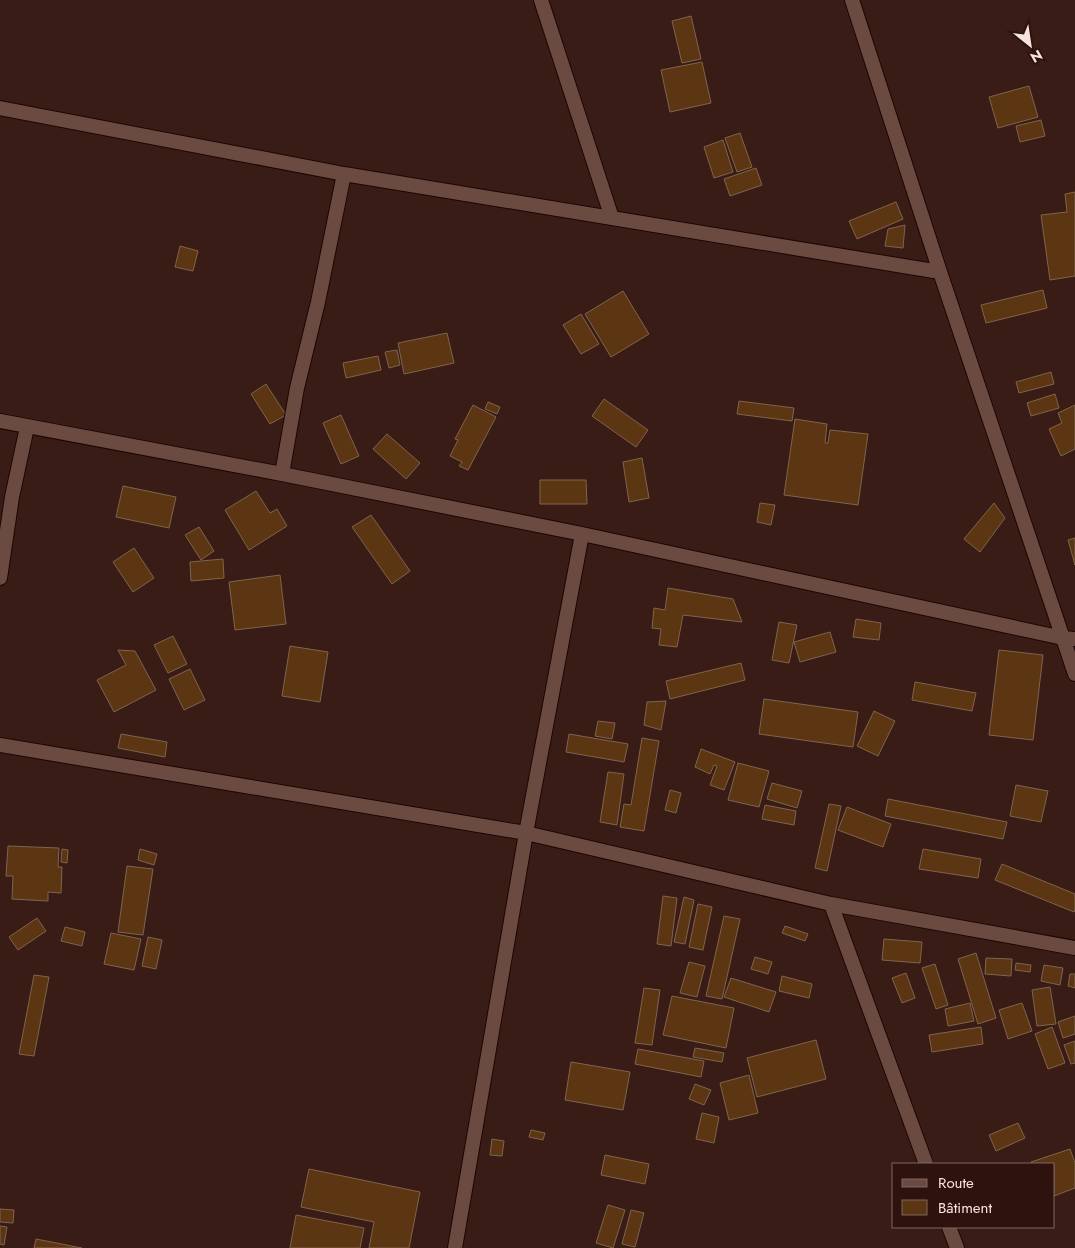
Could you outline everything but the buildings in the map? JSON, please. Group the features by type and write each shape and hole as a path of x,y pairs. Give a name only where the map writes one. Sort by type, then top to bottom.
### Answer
{"street":[{"path":"542,0 612,218"},
{"path":"852,0 940,272 1069,638 1075,674"},
{"path":"0,108 344,174 940,272"},
{"path":"282,474 297,388 318,302 344,174"},
{"path":"0,421 282,474 582,534 1069,638"},
{"path":"0,578 12,497 27,427"},
{"path":"455,1248 526,833 582,534"},
{"path":"0,745 526,833 831,904 1075,948"},
{"path":"831,904 926,1163"},
{"path":"949,1228 957,1248"}]}
